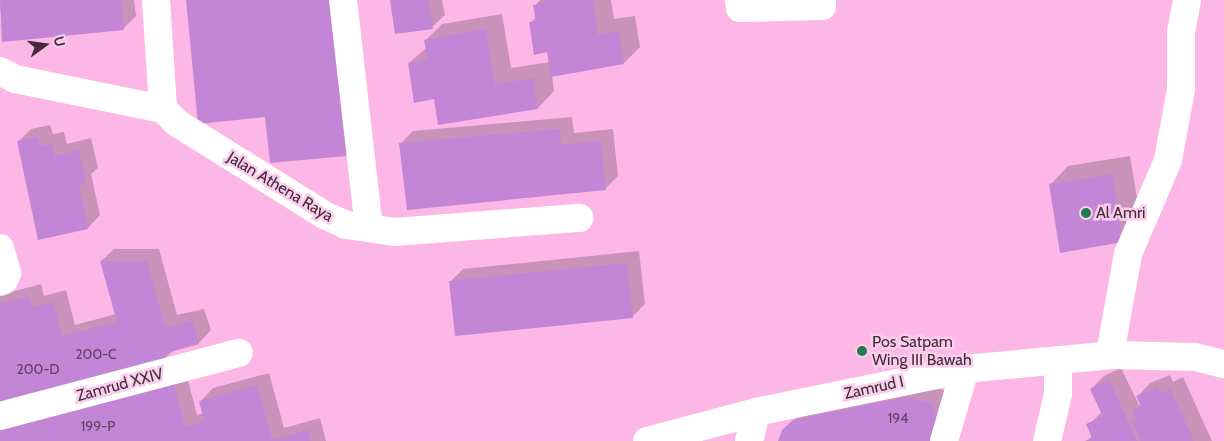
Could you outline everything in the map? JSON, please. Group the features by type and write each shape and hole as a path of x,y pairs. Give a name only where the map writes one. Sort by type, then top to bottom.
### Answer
{"street":[{"path":"0,71 15,78 163,109 156,0"},
{"path":"343,0 369,228"},
{"path":"739,0 740,8 822,6 822,0"},
{"path":"1114,355 1112,344 1128,254 1168,160 1181,89 1181,32 1187,0"},
{"name":"Jalan Athena Raya","path":"163,109 178,123 324,215 346,225 394,232 579,218"},
{"path":"0,248 6,273 4,280 0,282"},
{"name":"Zamrud XXIV","path":"0,416 240,353"},
{"name":"Zamrud I","path":"647,441 756,412 965,369 1114,355 1195,357 1224,364"},
{"path":"1047,441 1058,394 1058,360"},
{"path":"944,441 965,369"},
{"path":"749,441 756,412"}],"building":[{"path":"0,0 121,0 124,30 2,42"},
{"path":"186,0 329,0 346,156 270,163 265,117 198,124"},
{"path":"390,0 428,0 433,29 395,34"},
{"path":"545,0 593,0 598,35 619,31 624,64 551,77 547,52 534,55 529,22 536,21 533,5 545,3"},
{"path":"486,29 495,84 533,78 538,109 438,125 434,99 414,103 408,63 428,60 424,40"},
{"path":"560,129 561,145 601,141 606,190 407,210 399,143"},
{"path":"38,137 40,146 52,143 55,156 79,150 86,182 79,184 88,229 38,240 17,141"},
{"name":"Al Amri","path":"1112,174 1123,242 1060,253 1049,184"},
{"path":"100,261 147,261 165,327 192,321 199,344 163,354 164,361 0,405 0,304 29,296 32,307 53,302 62,336 117,322"},
{"path":"627,263 633,318 455,336 449,281"},
{"path":"1109,380 1137,441 1085,441 1092,438 1086,424 1103,417 1090,389"},
{"path":"174,384 185,427 204,421 199,401 257,385 272,440 308,430 311,441 0,441 0,431"},
{"path":"1157,387 1161,394 1170,389 1194,441 1141,441 1131,419 1136,418 1132,410 1141,406 1136,396"},
{"path":"907,397 932,403 942,431 938,441 778,441 782,430 793,420"}],"place":[{"name":"Al Amri","path":"1086,213"},
{"name":"Pos Satpam Wing III Bawah","path":"862,351"}]}
